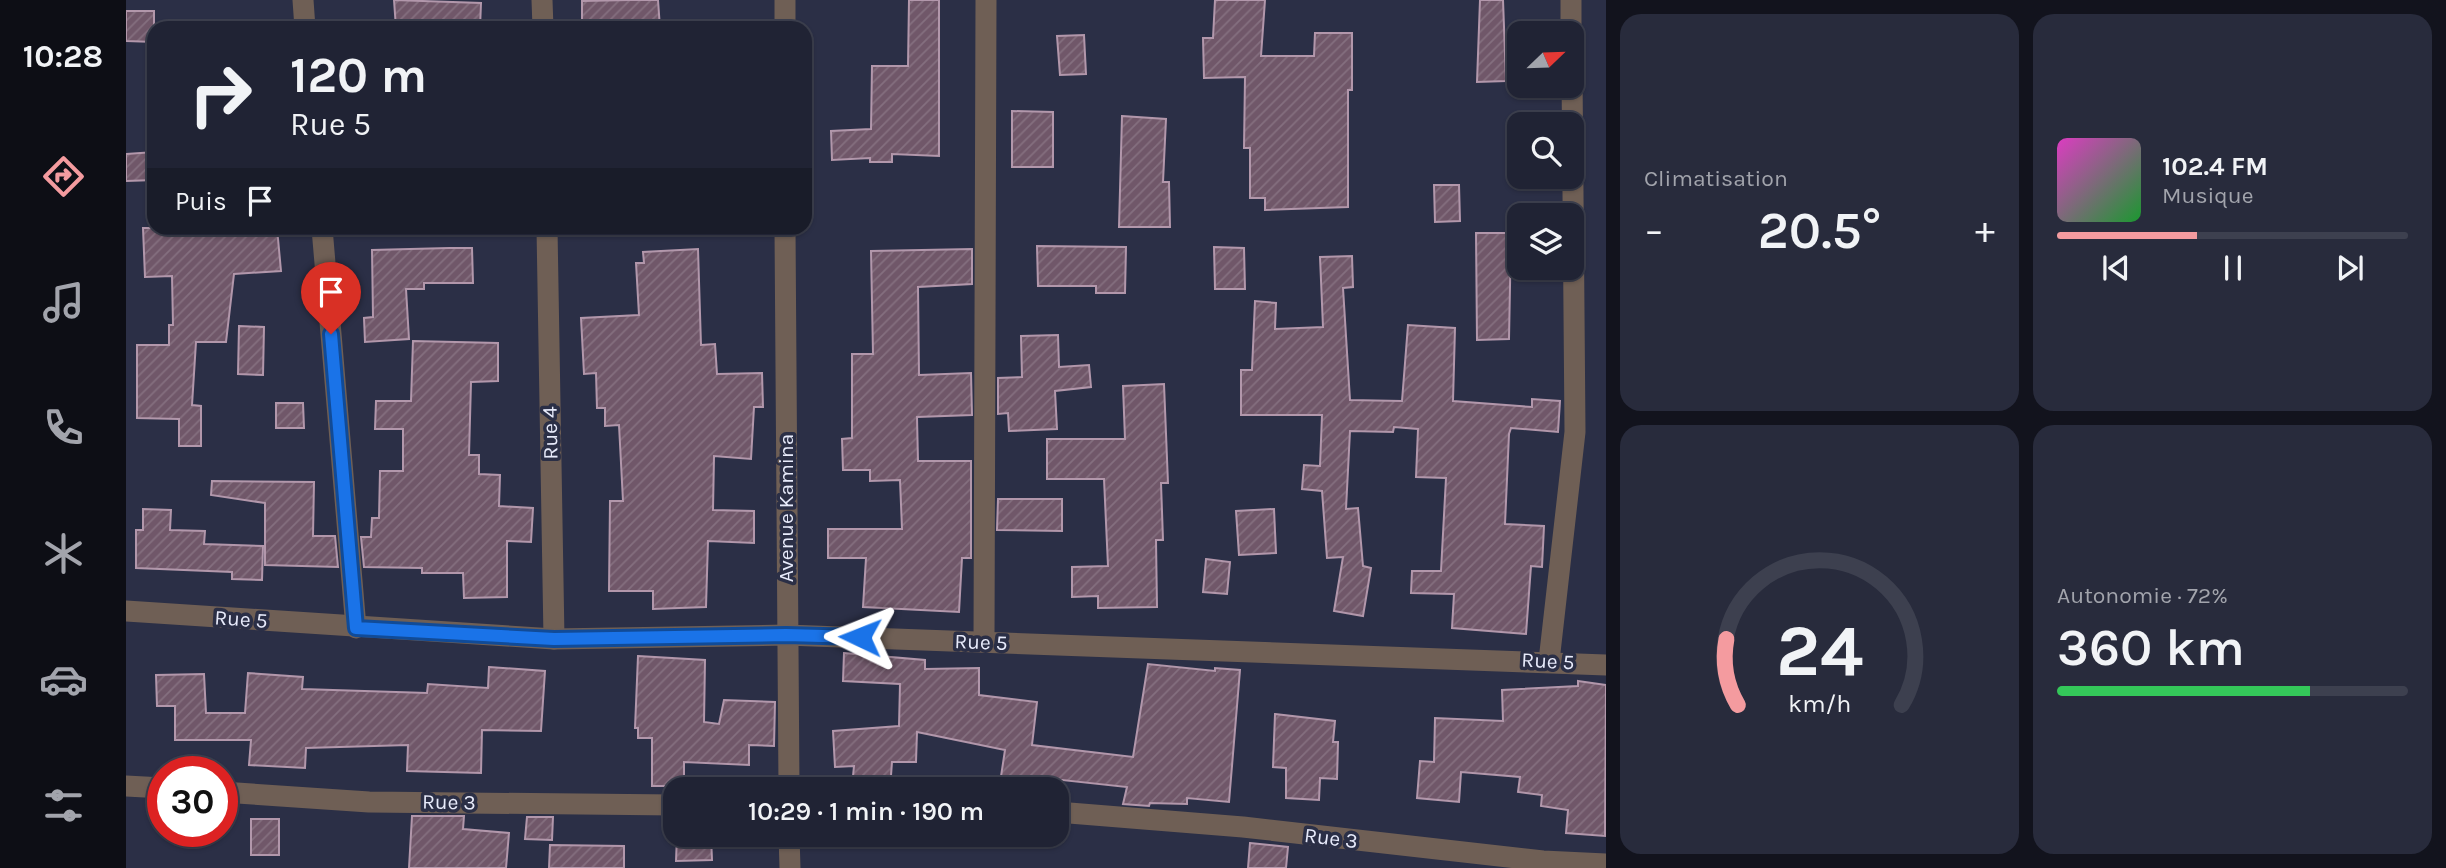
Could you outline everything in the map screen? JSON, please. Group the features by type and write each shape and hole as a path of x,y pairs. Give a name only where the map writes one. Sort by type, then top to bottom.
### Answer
{"street":[{"path":"303,0 305,21"},
{"path":"542,0 543,21"},
{"path":"785,0 785,21"},
{"path":"984,642 986,0"},
{"path":"1571,0 1571,21"},
{"path":"1549,661 1575,432 1572,98"},
{"path":"323,235 356,628"},
{"name":"Rue 4","path":"547,235 554,639"},
{"name":"Avenue Kamina","path":"785,235 789,777"},
{"name":"Rue 5","path":"126,611 554,639 786,635 1606,665"},
{"path":"126,786 147,787"},
{"name":"Rue 3","path":"238,793 369,802 663,805"},
{"name":"Rue 3","path":"1069,813 1243,827 1543,861 1606,864"},
{"path":"789,847 790,868"}],"building":[{"path":"394,0 481,3 480,21 396,21"},
{"path":"658,0 660,21 582,21 582,1"},
{"path":"909,0 939,0 939,156 892,154 892,162 870,162 870,158 832,160 831,131 871,129 872,66 908,66"},
{"path":"1215,0 1265,0 1261,56 1314,56 1315,33 1352,33 1352,90 1348,90 1348,207 1265,210 1265,198 1250,198 1250,148 1244,148 1245,77 1204,78 1203,38 1213,38"},
{"path":"1480,0 1503,0 1506,81 1477,82"},
{"path":"126,11 154,11 154,21 147,21 147,42 126,41"},
{"path":"1084,35 1086,74 1060,75 1057,36"},
{"path":"1012,111 1053,112 1053,167 1012,167"},
{"path":"1122,116 1166,119 1163,182 1169,182 1170,227 1119,227"},
{"path":"147,152 147,180 126,181 126,154"},
{"path":"1434,185 1459,185 1460,221 1435,222"},
{"path":"143,228 147,228 147,235 278,235 281,271 234,274 226,342 196,342 192,405 201,406 201,446 179,446 179,419 137,418 137,345 169,345 169,325 173,325 172,276 145,277"},
{"path":"1476,233 1507,233 1507,280 1510,280 1509,339 1477,340"},
{"path":"1037,246 1126,247 1125,293 1096,293 1096,286 1038,286"},
{"path":"1214,247 1244,248 1245,289 1215,289"},
{"path":"472,248 473,283 424,283 424,289 406,289 409,339 365,342 364,318 373,317 372,250"},
{"path":"698,249 701,345 715,344 717,374 762,373 763,407 754,407 751,459 714,456 713,510 754,511 754,543 708,541 706,607 653,609 653,591 609,591 610,501 623,501 619,425 605,426 605,408 597,408 596,373 584,374 581,318 639,315 636,263 644,263 643,252"},
{"path":"972,249 972,284 918,287 919,375 971,373 972,415 917,417 918,461 971,461 971,558 962,558 959,612 863,607 866,558 828,558 828,529 902,529 900,480 870,481 870,470 843,470 842,439 852,438 852,354 873,354 871,251"},
{"path":"1352,256 1353,287 1343,288 1350,400 1402,401 1408,325 1455,328 1453,401 1532,407 1532,399 1560,401 1558,432 1511,428 1509,434 1505,524 1544,526 1542,567 1531,566 1526,634 1452,628 1454,594 1411,593 1412,571 1441,571 1446,478 1416,477 1418,429 1394,427 1393,432 1350,431 1346,509 1358,508 1363,566 1371,568 1363,616 1334,611 1343,557 1327,558 1322,491 1302,489 1304,465 1320,466 1322,415 1241,415 1241,370 1252,370 1255,301 1276,303 1275,329 1323,327 1320,257"},
{"path":"239,326 264,327 263,375 238,374"},
{"path":"1058,335 1059,367 1089,365 1091,387 1055,391 1057,429 1009,431 1008,413 998,414 998,378 1022,377 1021,336"},
{"path":"413,341 498,343 498,381 471,382 469,455 479,455 479,474 500,475 499,506 533,508 531,542 507,541 507,597 464,598 463,573 422,573 422,568 364,567 361,537 371,537 372,518 379,518 380,471 403,471 403,429 375,429 376,401 411,401"},
{"path":"1164,384 1168,483 1161,483 1163,540 1156,540 1157,607 1098,608 1098,596 1072,597 1072,567 1108,566 1104,479 1047,479 1047,439 1125,439 1123,386"},
{"path":"276,403 303,403 304,428 276,428"},
{"path":"212,481 314,482 313,536 335,536 338,567 265,565 265,503 211,495"},
{"path":"998,499 1062,499 1062,531 997,530"},
{"path":"143,509 171,510 170,530 205,531 204,544 263,546 262,580 232,579 232,572 136,568 136,530 143,530"},
{"path":"1274,509 1276,553 1239,555 1236,511"},
{"path":"1206,559 1230,562 1227,594 1203,592"},
{"path":"844,653 925,660 925,669 979,668 979,695 1037,702 1032,745 1133,757 1148,664 1215,671 1215,668 1240,670 1229,802 1187,798 1187,804 1123,804 1127,787 1069,781 1069,777 1001,777 1005,750 917,732 916,762 892,762 891,777 853,777 854,766 835,767 833,731 899,726 900,684 843,681"},
{"path":"638,656 705,660 704,722 719,724 724,700 775,702 774,746 749,745 749,765 684,762 684,777 663,777 663,786 652,786 652,738 638,738 638,728 635,728"},
{"path":"489,667 545,671 541,731 482,730 481,773 407,771 408,745 306,748 305,768 249,765 251,740 175,740 175,706 157,706 156,675 204,674 206,713 245,713 248,673 303,677 302,689 427,693 428,684 488,688"},
{"path":"1578,681 1606,685 1605,836 1566,833 1568,810 1541,806 1542,795 1518,792 1520,777 1461,772 1459,802 1417,798 1420,761 1434,762 1435,718 1503,721 1502,690 1578,686"},
{"path":"1275,714 1335,721 1333,742 1338,742 1337,779 1320,778 1319,800 1286,798 1286,768 1273,767"},
{"path":"412,816 464,816 463,829 509,833 506,868 409,868"},
{"path":"527,817 553,817 552,840 525,839"},
{"path":"251,819 279,819 279,855 251,855"},
{"path":"1250,843 1288,847 1286,868 1248,868"},
{"path":"550,845 624,846 624,868 549,868"},
{"path":"677,847 711,847 712,860 676,861"}],"route":[{"path":"331,334 356,628 554,639 786,635 860,637"}]}
